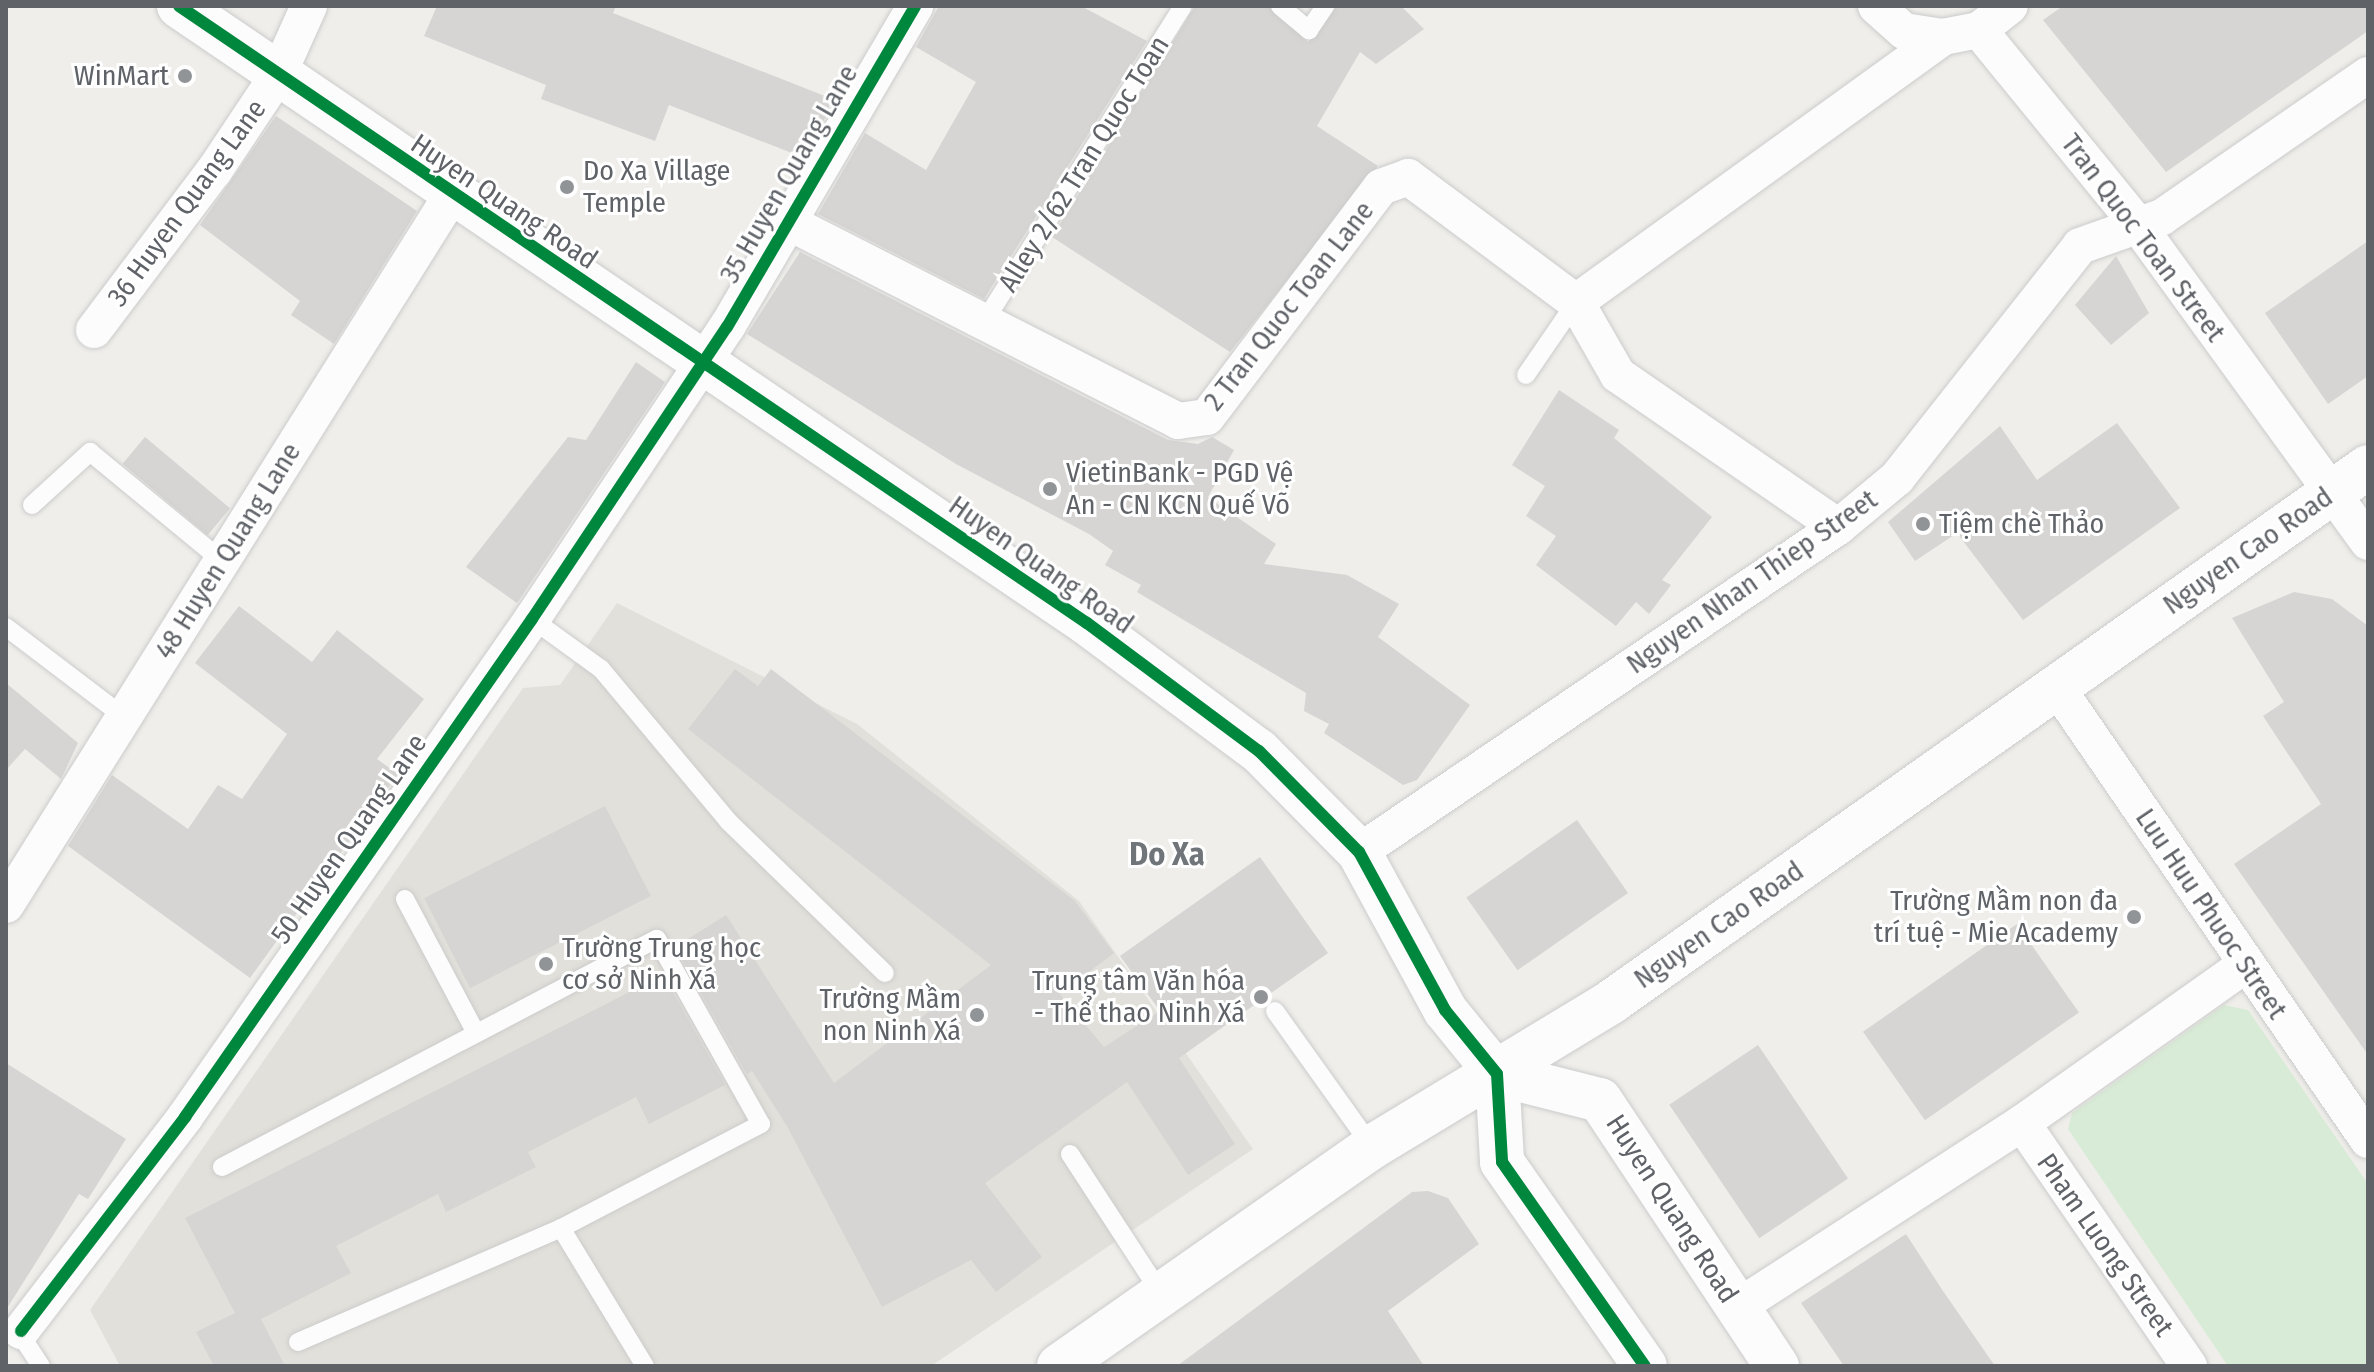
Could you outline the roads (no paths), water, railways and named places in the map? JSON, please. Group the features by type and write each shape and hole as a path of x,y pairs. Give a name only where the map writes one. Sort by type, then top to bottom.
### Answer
{"street":[{"name":"Huyen Quang Road","path":"179,6 451,196 1087,623 1259,751 1359,852 1445,1010 1497,1074 1600,1100 1777,1366"},
{"name":"36 Huyen Quang Lane","path":"94,330 278,75 309,6"},
{"name":"35 Huyen Quang Lane","path":"703,365 790,223 915,6"},
{"path":"1876,6 1904,31 1943,37 1979,30 2010,6"},
{"name":"Tran Quoc Toan Street","path":"1979,30 2137,224 2368,542"},
{"path":"1838,527 1618,375 1576,302 1943,37"},
{"name":"Nguyen Nhan Thiep Street","path":"1359,852 1838,527 1915,461 2073,253 2110,230 2171,211 2368,75"},
{"name":"2 Tran Quoc Toan Lane","path":"790,223 1178,421 1207,417 1372,197 1408,177 1576,302"},
{"name":"48 Huyen Quang Lane","path":"11,886 124,717 451,196"},
{"name":"50 Huyen Quang Lane","path":"13,1327 185,1117 532,619 703,365"},
{"name":"Nguyen Cao Road","path":"1059,1366 1372,1147 1497,1074 1611,1002 2368,467"},
{"name":"Luu Huu Phuoc Street","path":"2056,686 2368,1140"},
{"path":"1736,1308 2022,1123 2245,965"},
{"path":"1497,1074 1502,1162 1645,1366"},
{"name":"Pham Luong Street","path":"2022,1123 2189,1366"}],"lane":[{"name":"Alley 2/62 Tran Quoc Toan","path":"984,322 1183,6"},
{"path":"1280,6 1309,30 1325,6"},
{"path":"1526,375 1576,302"},
{"path":"32,505 90,452 222,561"},
{"path":"532,619 601,669 729,822 885,973"},
{"path":"6,627 124,717"},
{"path":"405,899 476,1033"},
{"path":"222,1167 657,939 761,1124 561,1228 298,1342"},
{"path":"1275,1011 1372,1147"},
{"path":"1070,1154 1162,1295"},
{"path":"561,1228 645,1366"},
{"path":"13,1327 41,1366"}],"place":[{"name":"WinMart","path":"185,76"},
{"name":"Do Xa Village Temple","path":"567,187"},
{"name":"VietinBank - PGD Vệ An - CN KCN Quế Võ","path":"1050,489"},
{"name":"Tiệm chè Thảo","path":"1923,524"},
{"name":"Trường Mầm non đa trí tuệ - Mie Academy","path":"2134,917"},
{"name":"Trường Trung học cơ sở Ninh Xá","path":"546,964"},
{"name":"Trung tâm Văn hóa - Thể thao Ninh Xá","path":"1261,997"},
{"name":"Trường Mầm non Ninh Xá","path":"977,1015"}],"district":[{"name":"Do Xa","path":"1167,854"}]}
